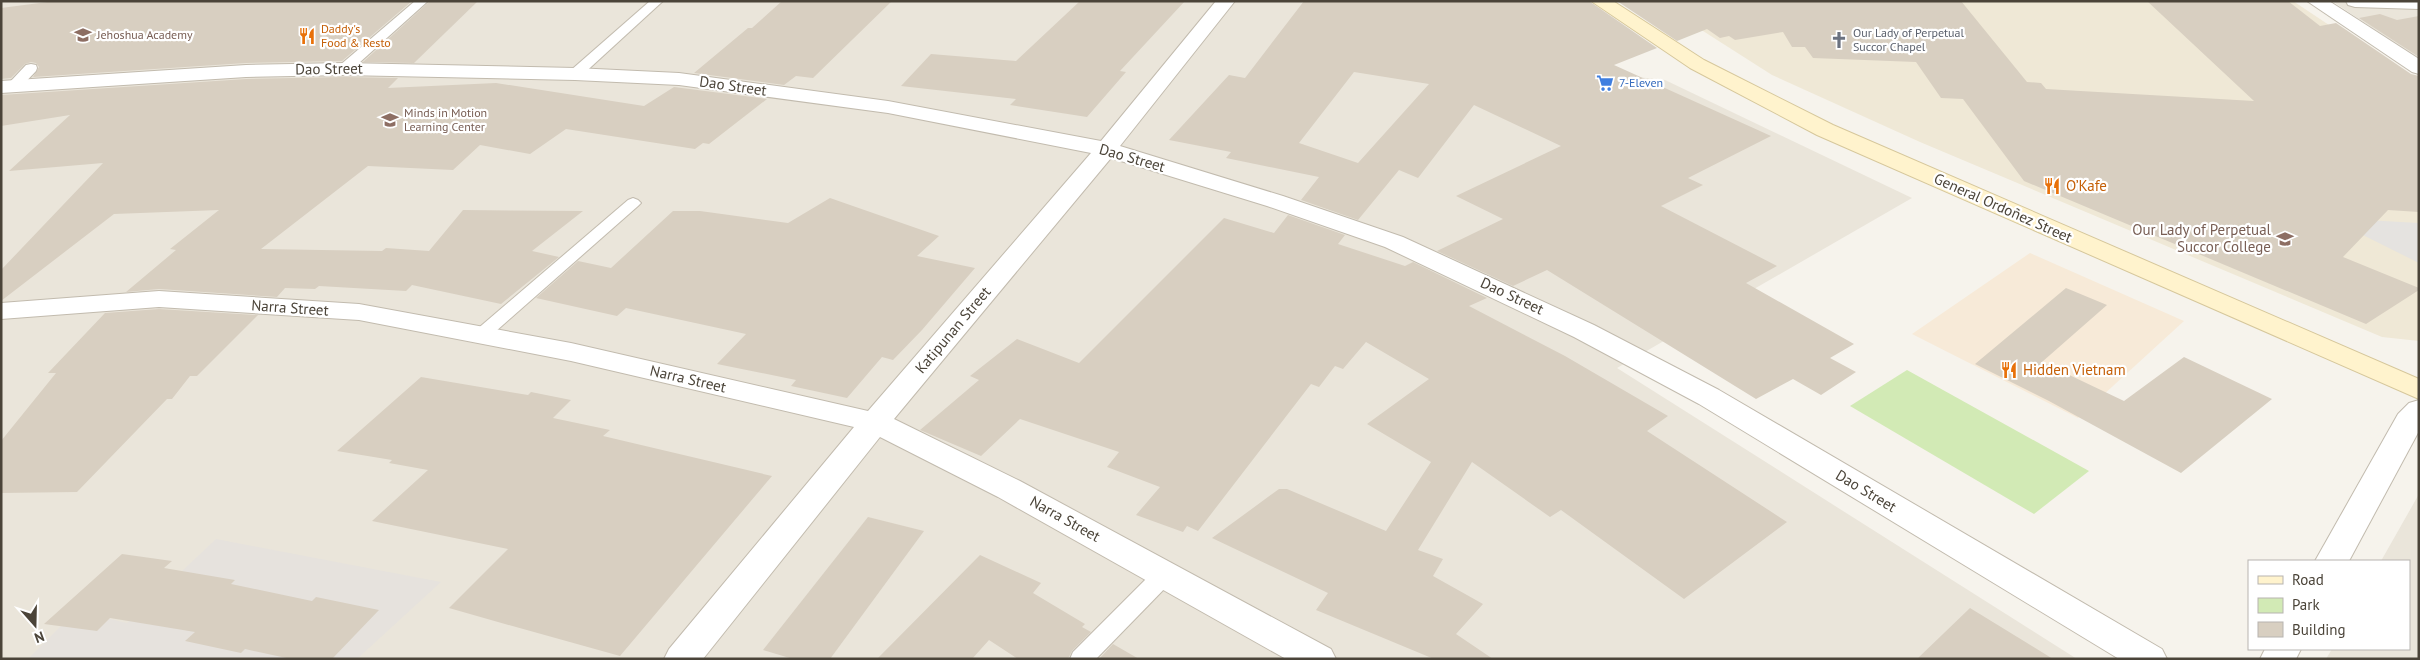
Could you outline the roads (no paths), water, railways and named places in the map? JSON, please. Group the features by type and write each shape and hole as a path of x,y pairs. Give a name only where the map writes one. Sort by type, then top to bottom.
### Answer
{"main road":[{"name":"General Ordoñez Street","path":"1600,1 1697,64 1825,130 2419,390"}],"street":[{"name":"Katipunan Street","path":"682,659 875,422 1106,149 1226,1"},
{"path":"2316,1 2419,68"},
{"path":"2355,1 2419,3"},
{"name":"Dao Street","path":"8,87 246,71 344,69 575,74 679,79 888,107 1106,149 1275,201 1394,242 1576,326 1709,397 2149,659"},
{"name":"Narra Street","path":"1,310 159,299 359,312 571,352 875,422 1009,489 1318,659"},
{"path":"2333,560 2409,421 2419,410"}],"lane":[{"path":"344,69 422,1"},
{"path":"575,74 657,1"},
{"path":"8,87 31,68"},
{"path":"481,336 633,203"},
{"path":"1081,659 1165,574"}],"place":[{"name":"Jehoshua Academy","path":"83,35"},
{"name":"Daddy's Food & Resto","path":"307,36"},
{"name":"Our Lady of Perpetual Succor Chapel","path":"1839,40"},
{"name":"7-Eleven","path":"1605,83"},
{"name":"Minds in Motion Learning Center","path":"390,120"},
{"name":"O’Kafe","path":"2052,186"},
{"name":"Our Lady of Perpetual Succor College","path":"2285,239"},
{"name":"Hidden Vietnam","path":"2009,370"}]}
